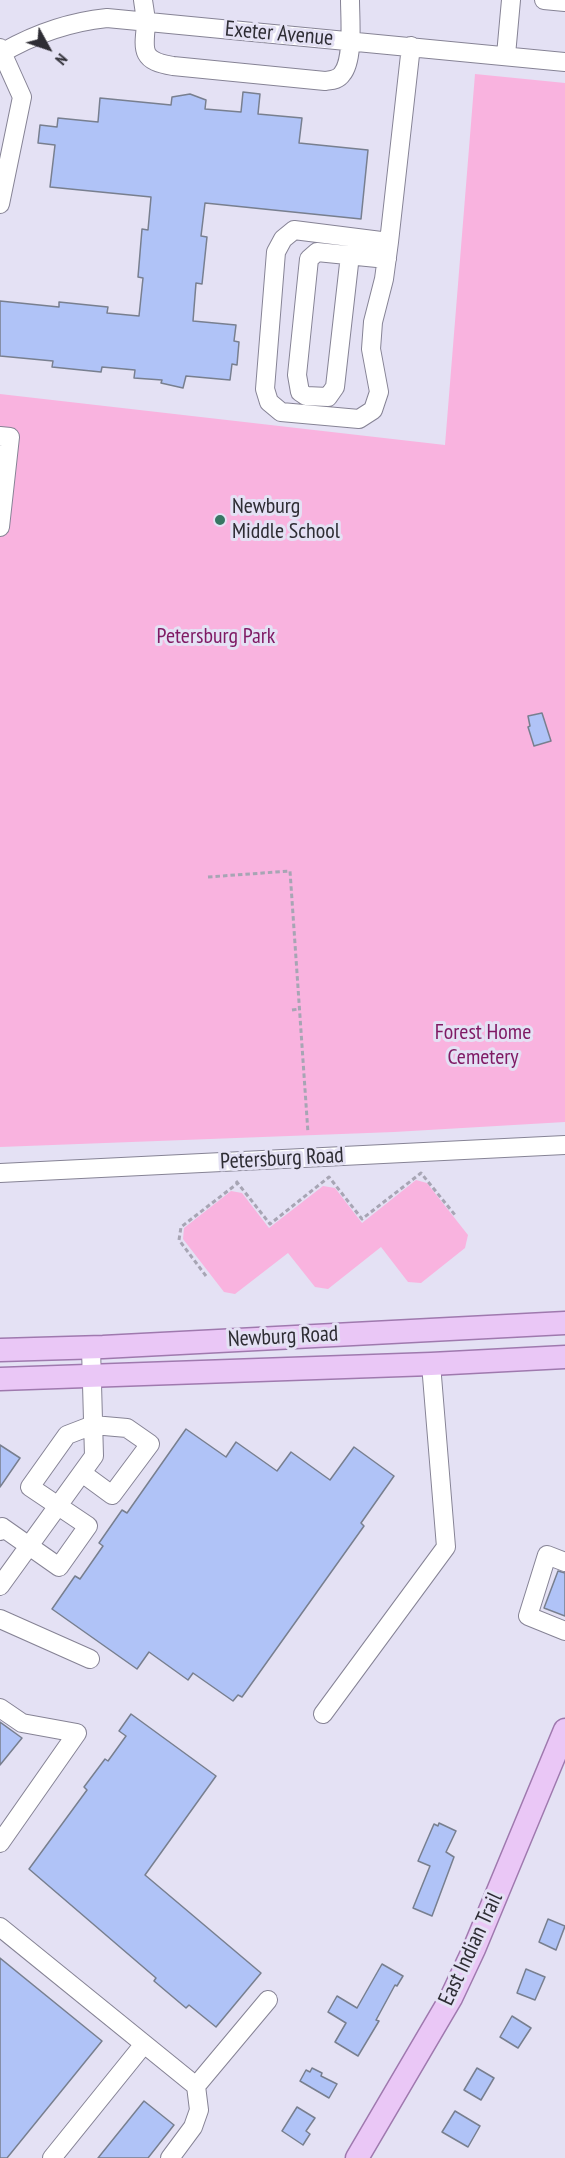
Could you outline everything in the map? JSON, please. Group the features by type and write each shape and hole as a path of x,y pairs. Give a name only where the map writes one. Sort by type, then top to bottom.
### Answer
{"main road":[{"name":"Newburg Road","path":"0,1350 91,1348 565,1323"},
{"name":"Newburg Road","path":"0,1378 430,1364 565,1357"},
{"name":"East Indian Trail","path":"357,2158 451,1998 474,1949 565,1730"}],"street":[{"path":"143,0 146,21 143,44 149,57 165,64 325,81 336,80 342,75 348,59 350,0"},
{"path":"506,55 511,0"},
{"path":"544,0 565,2"},
{"name":"Exeter Avenue","path":"1,52 33,36 88,20 107,18 565,62"},
{"path":"388,251 294,230 283,239 276,252 265,389 269,402 281,412 359,419 373,410 379,392 371,349 373,322 384,279 388,251 411,46"},
{"path":"0,204 22,97 1,52"},
{"path":"350,255 335,387 328,396 306,396 300,392 297,375 309,259 317,252 350,255 388,251"},
{"path":"0,436 10,437 2,492 0,526"},
{"name":"Petersburg Road","path":"0,1173 565,1145"},
{"path":"0,1586 94,1456 91,1348"},
{"path":"323,1714 446,1547 430,1364"},
{"path":"0,1531 3,1527 59,1567 88,1526 30,1487 67,1435 93,1425 127,1428 150,1444 112,1495 82,1473"},
{"path":"565,1562 547,1555 528,1616 565,1631"},
{"path":"0,1619 90,1659"},
{"path":"0,1708 22,1723 77,1732 0,1843"},
{"path":"0,1927 196,2086 199,2110 193,2127 170,2158"},
{"path":"196,2086 268,2000"},
{"path":"52,2158 144,2044"}],"path":[{"path":"208,877 290,870 308,1133"},
{"path":"292,1010 299,1009"},
{"path":"298,1076 304,1076"},
{"path":"206,1276 179,1240 181,1227 237,1182 270,1224 329,1177 362,1219 422,1173 454,1215"}],"green space":[{"name":"Petersburg Park","path":"475,74 565,83 565,1122 394,1132 0,1147 0,394 445,445"},
{"path":"416,1180 427,1183 468,1235 465,1248 421,1283 408,1282 381,1247 328,1289 315,1287 288,1253 235,1294 224,1292 183,1239 184,1228 231,1191 242,1193 269,1228 323,1186 335,1188 362,1223"}],"building":[{"path":"243,92 260,94 258,114 302,118 299,143 368,150 361,219 205,203 201,236 207,237 202,284 196,283 193,321 236,325 234,341 239,342 237,365 232,364 230,380 186,376 183,388 161,383 162,380 134,378 135,370 102,367 101,372 52,367 53,361 0,356 0,301 59,307 59,302 108,307 107,313 139,316 143,278 138,277 142,229 148,230 151,197 50,187 55,145 38,143 40,125 57,127 58,118 98,122 100,98 171,105 172,97 190,94 206,100 205,109 241,112"},
{"path":"542,713 551,741 534,746 528,727 530,726 528,716"},
{"path":"186,1429 226,1457 236,1442 277,1471 291,1452 330,1480 354,1447 394,1476 361,1523 364,1526 242,1697 238,1695 233,1701 193,1673 188,1680 149,1652 137,1669 52,1609 75,1576 80,1579 103,1546 99,1543 122,1510 127,1513"},
{"path":"0,1445 20,1458 0,1487"},
{"path":"558,1571 565,1573 565,1616 544,1608"},
{"path":"131,1714 216,1776 145,1875 261,1973 216,2027 189,2005 186,2008 154,1981 156,1978 29,1869 87,1790 84,1787 105,1759 108,1761 126,1736 119,1731"},
{"path":"0,1722 22,1738 0,1765"},
{"path":"439,1823 456,1831 446,1852 454,1857 432,1916 413,1908 430,1866 418,1861 434,1824 438,1826"},
{"path":"548,1919 565,1926 556,1950 539,1942"},
{"path":"0,1958 102,2041 7,2158 0,2158"},
{"path":"382,1964 403,1976 397,1986 395,1985 376,2020 379,2021 358,2056 335,2042 346,2023 328,2012 337,1996 357,2008"},
{"path":"526,1969 545,1977 535,2000 517,1993"},
{"path":"512,2016 531,2028 518,2048 500,2037"},
{"path":"312,2068 322,2073 321,2076 337,2084 329,2098 300,2081 306,2070 310,2072"},
{"path":"477,2068 494,2078 481,2100 464,2090"},
{"path":"144,2101 174,2125 148,2158 98,2158"},
{"path":"297,2107 315,2118 306,2131 310,2134 303,2145 282,2131"},
{"path":"455,2111 480,2126 468,2147 442,2132"}],"place":[{"name":"Newburg Middle School","path":"220,520"}],"park label":[{"name":"Forest Home Cemetery","path":"483,1046"}]}
